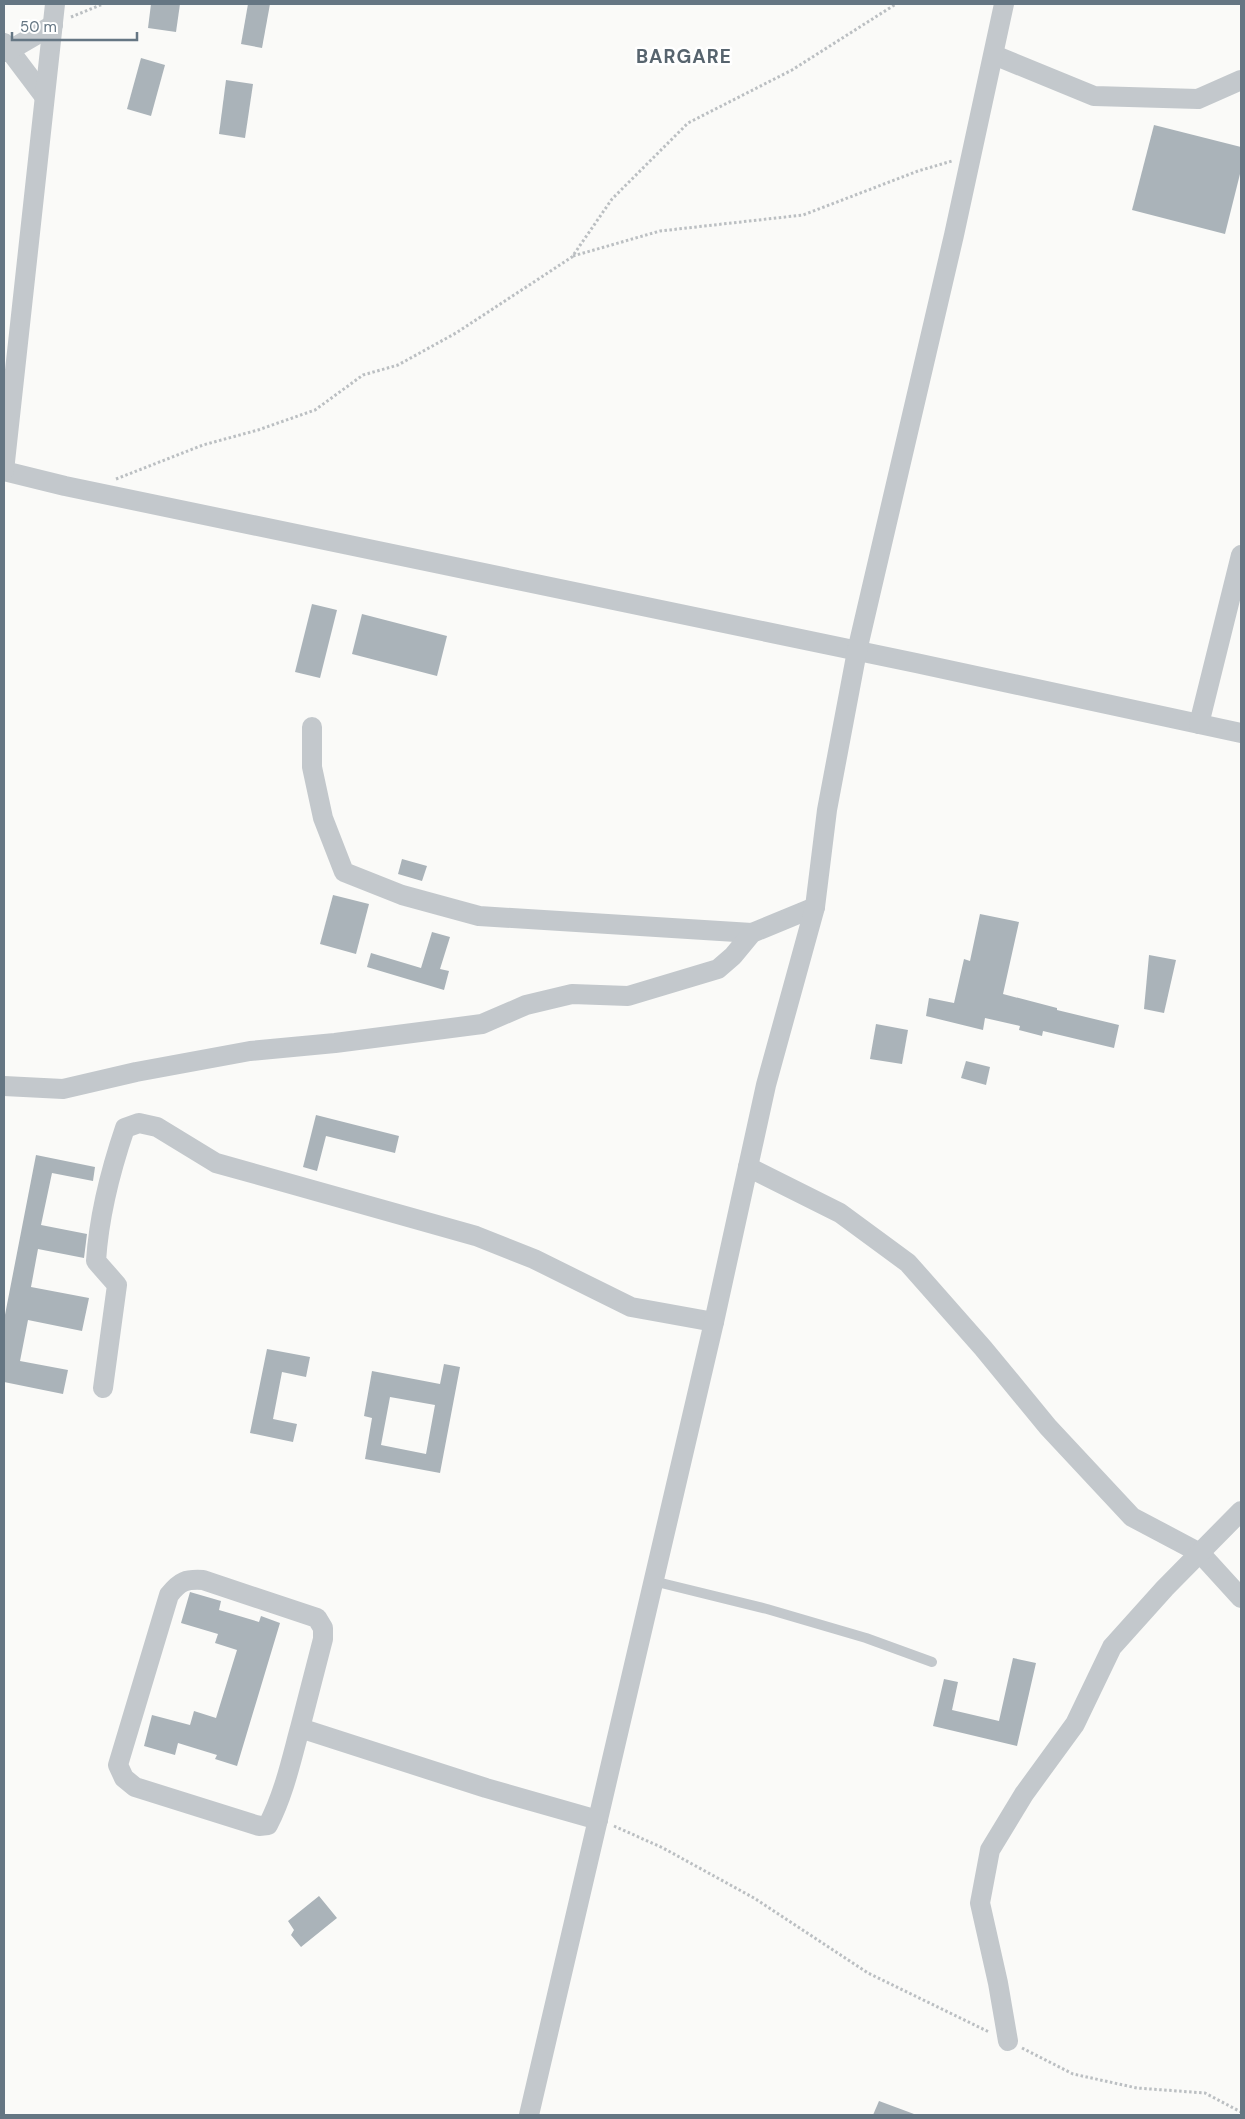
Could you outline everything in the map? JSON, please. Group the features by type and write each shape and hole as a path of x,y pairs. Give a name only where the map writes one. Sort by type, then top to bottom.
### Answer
{"street":[{"path":"55,4 44,96 38,176 4,471 65,486 857,651 1241,734"},
{"path":"529,2115 714,1322 766,1085 815,907 827,810 857,651 972,155 1004,4"},
{"path":"44,96 6,49 53,24"},
{"path":"994,55 1094,96 1198,99 1241,80"},
{"path":"1199,724 1241,555"},
{"path":"312,727 312,767 323,818 344,872 402,895 479,916 752,933 815,907"},
{"path":"4,1086 64,1089 136,1072 250,1051 344,1042 482,1024 526,1005 572,994 628,996 718,969 733,956 752,933"},
{"path":"103,1388 117,1286 96,1262 98,1226 115,1156 125,1128 139,1123 156,1127 216,1163 476,1236 534,1259 631,1307 714,1322"},
{"path":"748,1167 840,1213 908,1263 983,1348 1048,1427 1132,1517 1200,1553 1241,1598"},
{"path":"1008,2041 998,1983 980,1903 990,1850 1024,1794 1075,1724 1112,1647 1165,1588 1241,1511"},
{"path":"188,1579 203,1580 317,1618 323,1628 323,1639 300,1728 287,1778 268,1825 259,1826 135,1787 124,1778 118,1765 169,1595 176,1586 188,1579"},
{"path":"300,1728 486,1788 598,1820"}],"lane":[{"path":"653,1581 767,1609 866,1638 932,1662"}],"path":[{"path":"53,24 102,4"},
{"path":"572,257 612,199 688,123 792,70 896,4"},
{"path":"114,479 203,445 258,430 315,410 363,376 398,365 456,332 572,257 660,231 803,215 918,171 972,155"},
{"path":"598,1820 663,1848 754,1898 868,1973 1073,2074 1137,2088 1205,2093 1241,2112"}],"building":[{"path":"151,4 180,4 176,32 148,28"},
{"path":"248,4 270,4 262,48 241,44"},
{"path":"141,58 165,65 151,116 127,109"},
{"path":"226,80 253,84 245,138 219,134"},
{"path":"1154,125 1241,147 1241,170 1225,234 1132,210"},
{"path":"312,604 337,610 320,678 295,672"},
{"path":"362,614 447,636 437,676 352,654"},
{"path":"402,859 427,866 422,881 398,874"},
{"path":"333,895 369,904 356,954 320,944"},
{"path":"980,914 1019,922 1003,994 1057,1008 1057,1010 1119,1025 1114,1048 1043,1031 1042,1036 1019,1030 1020,1026 985,1018 983,1030 926,1016 929,998 954,1003 964,959 970,961"},
{"path":"432,932 450,937 440,969 449,971 444,990 367,967 371,953 421,968"},
{"path":"1149,955 1176,960 1164,1013 1144,1009"},
{"path":"876,1024 908,1030 902,1064 870,1059"},
{"path":"966,1061 990,1067 986,1085 961,1078"},
{"path":"316,1115 399,1136 395,1153 326,1136 317,1171 303,1167"},
{"path":"36,1155 95,1167 93,1181 52,1173 41,1225 87,1234 84,1258 38,1249 31,1287 89,1298 82,1331 28,1320 20,1361 68,1370 63,1394 4,1382 4,1320"},
{"path":"267,1349 310,1357 306,1377 282,1372 273,1419 297,1424 293,1442 250,1433"},
{"path":"444,1364 460,1367 440,1473 365,1459 372,1418 364,1416 372,1371 440,1384","holes":["390,1397 435,1405 426,1454 381,1445"]},
{"path":"190,1592 221,1601 219,1610 259,1622 261,1616 280,1623 237,1766 215,1759 217,1755 178,1743 175,1755 144,1746 152,1715 190,1725 194,1711 216,1718 237,1650 215,1643 218,1634 181,1623"},
{"path":"1013,1658 1036,1663 1017,1746 933,1726 944,1679 958,1682 952,1710 999,1721"},
{"path":"319,1896 337,1918 301,1947 291,1935 294,1930 288,1921"},
{"path":"879,2101 914,2114 914,2115 873,2115"}],"district":[{"name":"BARGARE","path":"684,56"}]}
